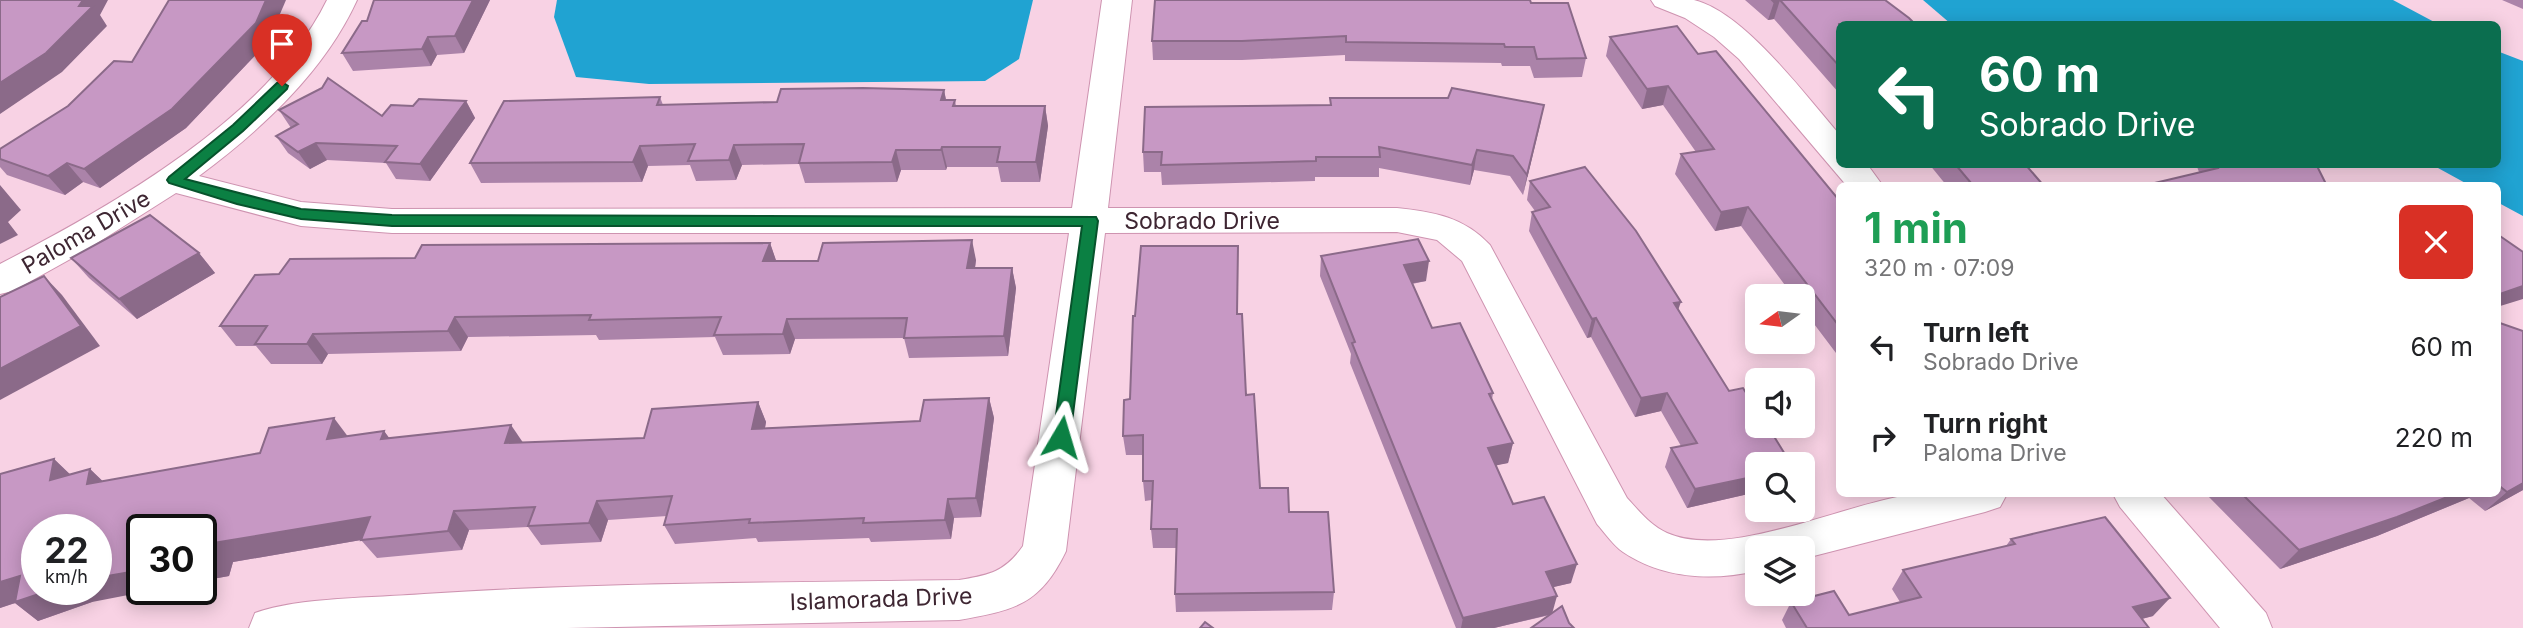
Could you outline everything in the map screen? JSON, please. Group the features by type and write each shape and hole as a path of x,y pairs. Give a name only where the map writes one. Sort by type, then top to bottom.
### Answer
{"street":[{"name":"Paloma Drive","path":"0,281 95,231 174,180 238,128 282,86 320,43 342,0"},
{"name":"Islamorada Drive","path":"272,628 349,619 537,609 959,600 1003,592 1030,572 1044,551 1090,221 1117,0"},
{"path":"1666,0 1696,12 1726,30 1750,52 1836,152"},
{"path":"1851,168 1863,182"},
{"name":"Sobrado Drive","path":"174,180 301,214 392,220 1397,220 1437,225 1461,235 1477,254 1612,511 1638,538 1673,555 1709,559 1745,554"},
{"path":"1815,537 1973,497"},
{"path":"2138,497 2249,628"}],"water":[{"path":"557,0 1033,0 1019,59 985,81 649,84 576,77 554,17"},
{"path":"1923,0 2393,0 2432,21 1948,21"},
{"path":"2501,53 2523,61 2523,216 2501,204 2501,182 2464,182 2438,168 2501,168"}],"building":[{"path":"0,0 83,0 79,6 93,6 46,53 0,83"},
{"path":"169,0 266,0 256,23 172,109 84,169 67,163 48,176 0,159 0,149 68,106 114,61 132,62"},
{"path":"374,0 473,0 455,36 428,37 422,49 342,53 362,21 367,21"},
{"path":"1155,0 1530,0 1531,3 1568,3 1586,58 1537,59 1534,47 1505,47 1504,44 1346,42 1346,36 1242,41 1152,41"},
{"path":"1780,0 1885,0 1912,21 1836,21 1836,63"},
{"path":"1677,26 1698,54 1716,51 1836,196 1836,322 1815,295 1815,284 1807,284 1748,207 1721,212 1681,154 1714,149 1668,86 1647,89 1610,37"},
{"path":"328,78 382,116 391,105 413,106 419,99 466,101 420,164 385,162 397,146 316,143 298,152 276,136 298,124 279,110 322,88"},
{"path":"1452,88 1544,105 1527,175 1513,156 1477,150 1472,165 1379,147 1380,157 1316,157 1316,161 1161,165 1162,152 1143,152 1145,107 1331,105 1330,98 1448,98"},
{"path":"781,89 944,90 941,100 955,100 953,106 1045,106 1036,162 997,162 1000,147 942,147 941,150 896,150 892,162 799,163 804,144 734,145 729,160 688,161 695,144 640,146 633,162 470,163 504,101 660,97 657,105 777,102"},
{"path":"1585,167 1636,231 1681,302 1674,303 1729,391 1743,388 1745,391 1745,438 1775,438 1784,452 1745,452 1745,479 1695,489 1671,448 1697,443 1667,393 1641,398 1596,318 1592,319 1532,212 1550,207 1530,181"},
{"path":"1958,168 2028,168 2041,182 1970,182"},
{"path":"2218,168 2318,168 2325,182 2159,182"},
{"path":"150,215 199,253 119,299 71,258"},
{"path":"2501,237 2523,252 2523,286 2501,294"},
{"path":"1418,239 1429,261 1404,265 1432,328 1460,323 1493,393 1489,394 1513,443 1488,448 1513,504 1544,497 1577,564 1546,572 1557,596 1463,618 1352,343 1355,342 1321,256"},
{"path":"972,240 967,268 1012,268 1004,336 904,338 907,318 787,319 783,334 714,335 721,317 589,320 591,315 455,317 448,331 313,334 307,344 255,344 267,326 220,326 255,275 279,274 290,259 415,258 422,245 770,243 763,261 818,261 823,243"},
{"path":"1141,246 1238,246 1237,314 1242,314 1246,395 1254,394 1260,488 1288,488 1289,512 1328,512 1334,592 1175,594 1177,529 1151,529 1153,481 1143,481 1143,435 1123,436 1124,400 1130,399 1133,316"},
{"path":"44,276 81,326 0,369 0,297"},
{"path":"2501,323 2523,331 2523,483 2507,492 2501,487"},
{"path":"989,398 976,498 948,499 945,520 863,523 864,518 749,523 750,519 664,525 672,496 597,501 589,523 528,526 535,507 454,511 448,531 361,540 370,517 217,542 217,514 126,514 126,573 112,575 112,514 21,514 21,600 15,602 20,576 0,582 0,474 54,459 50,480 90,469 87,484 260,453 269,428 334,418 327,439 384,431 381,439 511,425 505,443 644,438 652,409 758,402 752,429 920,421 924,400"},
{"path":"2245,497 2447,497 2397,517 2299,550"},
{"path":"2105,517 2170,598 2133,607 2149,628 1807,628 1793,606 1815,606 1815,596 1834,591 1849,615 1921,597 1903,570 2015,544 2011,539"},
{"path":"1562,606 1574,628 1531,628"},
{"path":"1205,622 1213,628 1200,628"}],"route":[{"path":"282,86 238,128 174,180 301,214 392,220 1090,221 1061,437"}]}
